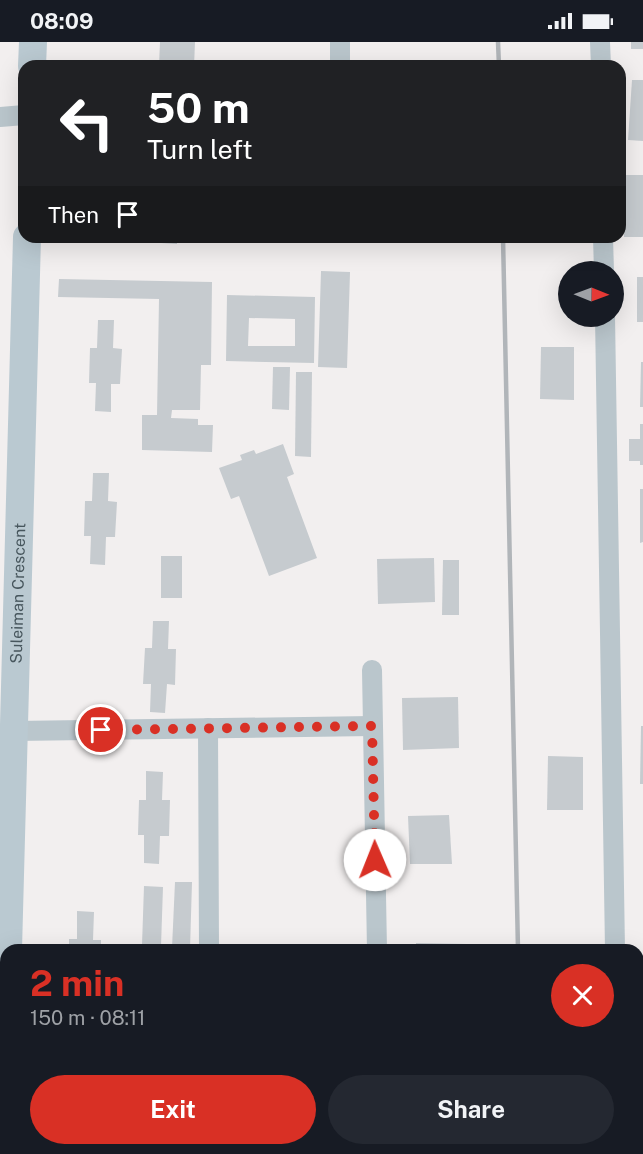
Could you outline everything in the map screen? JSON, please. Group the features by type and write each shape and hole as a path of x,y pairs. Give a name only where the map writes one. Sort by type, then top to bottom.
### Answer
{"street":[{"path":"32,60 33,42"},
{"path":"340,42 340,60"},
{"path":"600,42 600,60"},
{"path":"0,117 18,116"},
{"name":"Suleiman Crescent","path":"8,944 27,243"},
{"path":"603,243 604,261"},
{"path":"604,327 615,944"},
{"path":"372,670 377,944"},
{"path":"15,731 372,726"},
{"path":"208,728 209,944"}],"building":[{"path":"160,42 195,42 194,60 159,60"},
{"path":"631,42 643,42 643,49 631,49"},
{"path":"632,80 643,80 643,141 628,140"},
{"path":"626,175 643,175 643,237 626,237"},
{"path":"321,271 350,272 347,368 318,367"},
{"path":"637,277 643,277 643,322 637,322"},
{"path":"59,279 212,282 211,365 201,365 200,410 172,410 171,418 198,419 198,425 213,425 212,452 142,450 142,415 157,415 159,299 58,297"},
{"path":"227,295 315,297 314,363 226,361","holes":["249,318 295,319 295,346 248,346"]},
{"path":"98,320 114,320 113,348 122,349 120,384 111,384 111,412 95,411 96,383 89,383 90,348 97,348"},
{"path":"541,347 574,347 574,400 540,399"},
{"path":"641,362 643,362 643,407 640,407"},
{"path":"273,367 290,367 289,410 272,409"},
{"path":"296,372 312,372 311,457 295,456"},
{"path":"640,424 643,424 643,465 640,465 640,461 629,461 629,439 640,439"},
{"path":"283,444 294,474 287,477 317,558 269,576 239,496 231,499 219,468 242,460 240,455 254,450 256,454"},
{"path":"93,473 109,473 108,501 117,502 115,537 106,537 105,565 90,564 91,536 84,536 85,501 92,501"},
{"path":"640,489 643,489 643,542 640,543"},
{"path":"161,556 182,556 182,598 161,598"},
{"path":"434,558 435,602 378,604 377,559"},
{"path":"443,560 459,560 459,615 442,615"},
{"path":"153,621 169,621 168,649 176,649 175,685 167,684 165,713 150,712 151,684 143,684 145,648 152,648"},
{"path":"458,697 459,748 403,750 402,698"},
{"path":"641,726 643,726 643,784 640,784"},
{"path":"548,756 583,757 583,810 547,810"},
{"path":"146,771 163,772 162,800 170,800 169,836 160,836 159,864 144,863 144,835 138,835 139,800 146,800"},
{"path":"449,815 452,864 410,864 408,816"},
{"path":"175,882 192,882 190,944 172,944"},
{"path":"144,886 163,887 161,944 142,944"},
{"path":"77,911 94,912 93,940 101,940 101,944 69,944 69,939 77,939"},
{"path":"416,943 467,944 416,944"}],"railway":[{"path":"498,42 499,60"},
{"path":"503,243 518,944"}],"route":[{"path":"101,730 372,726 375,860"}]}
